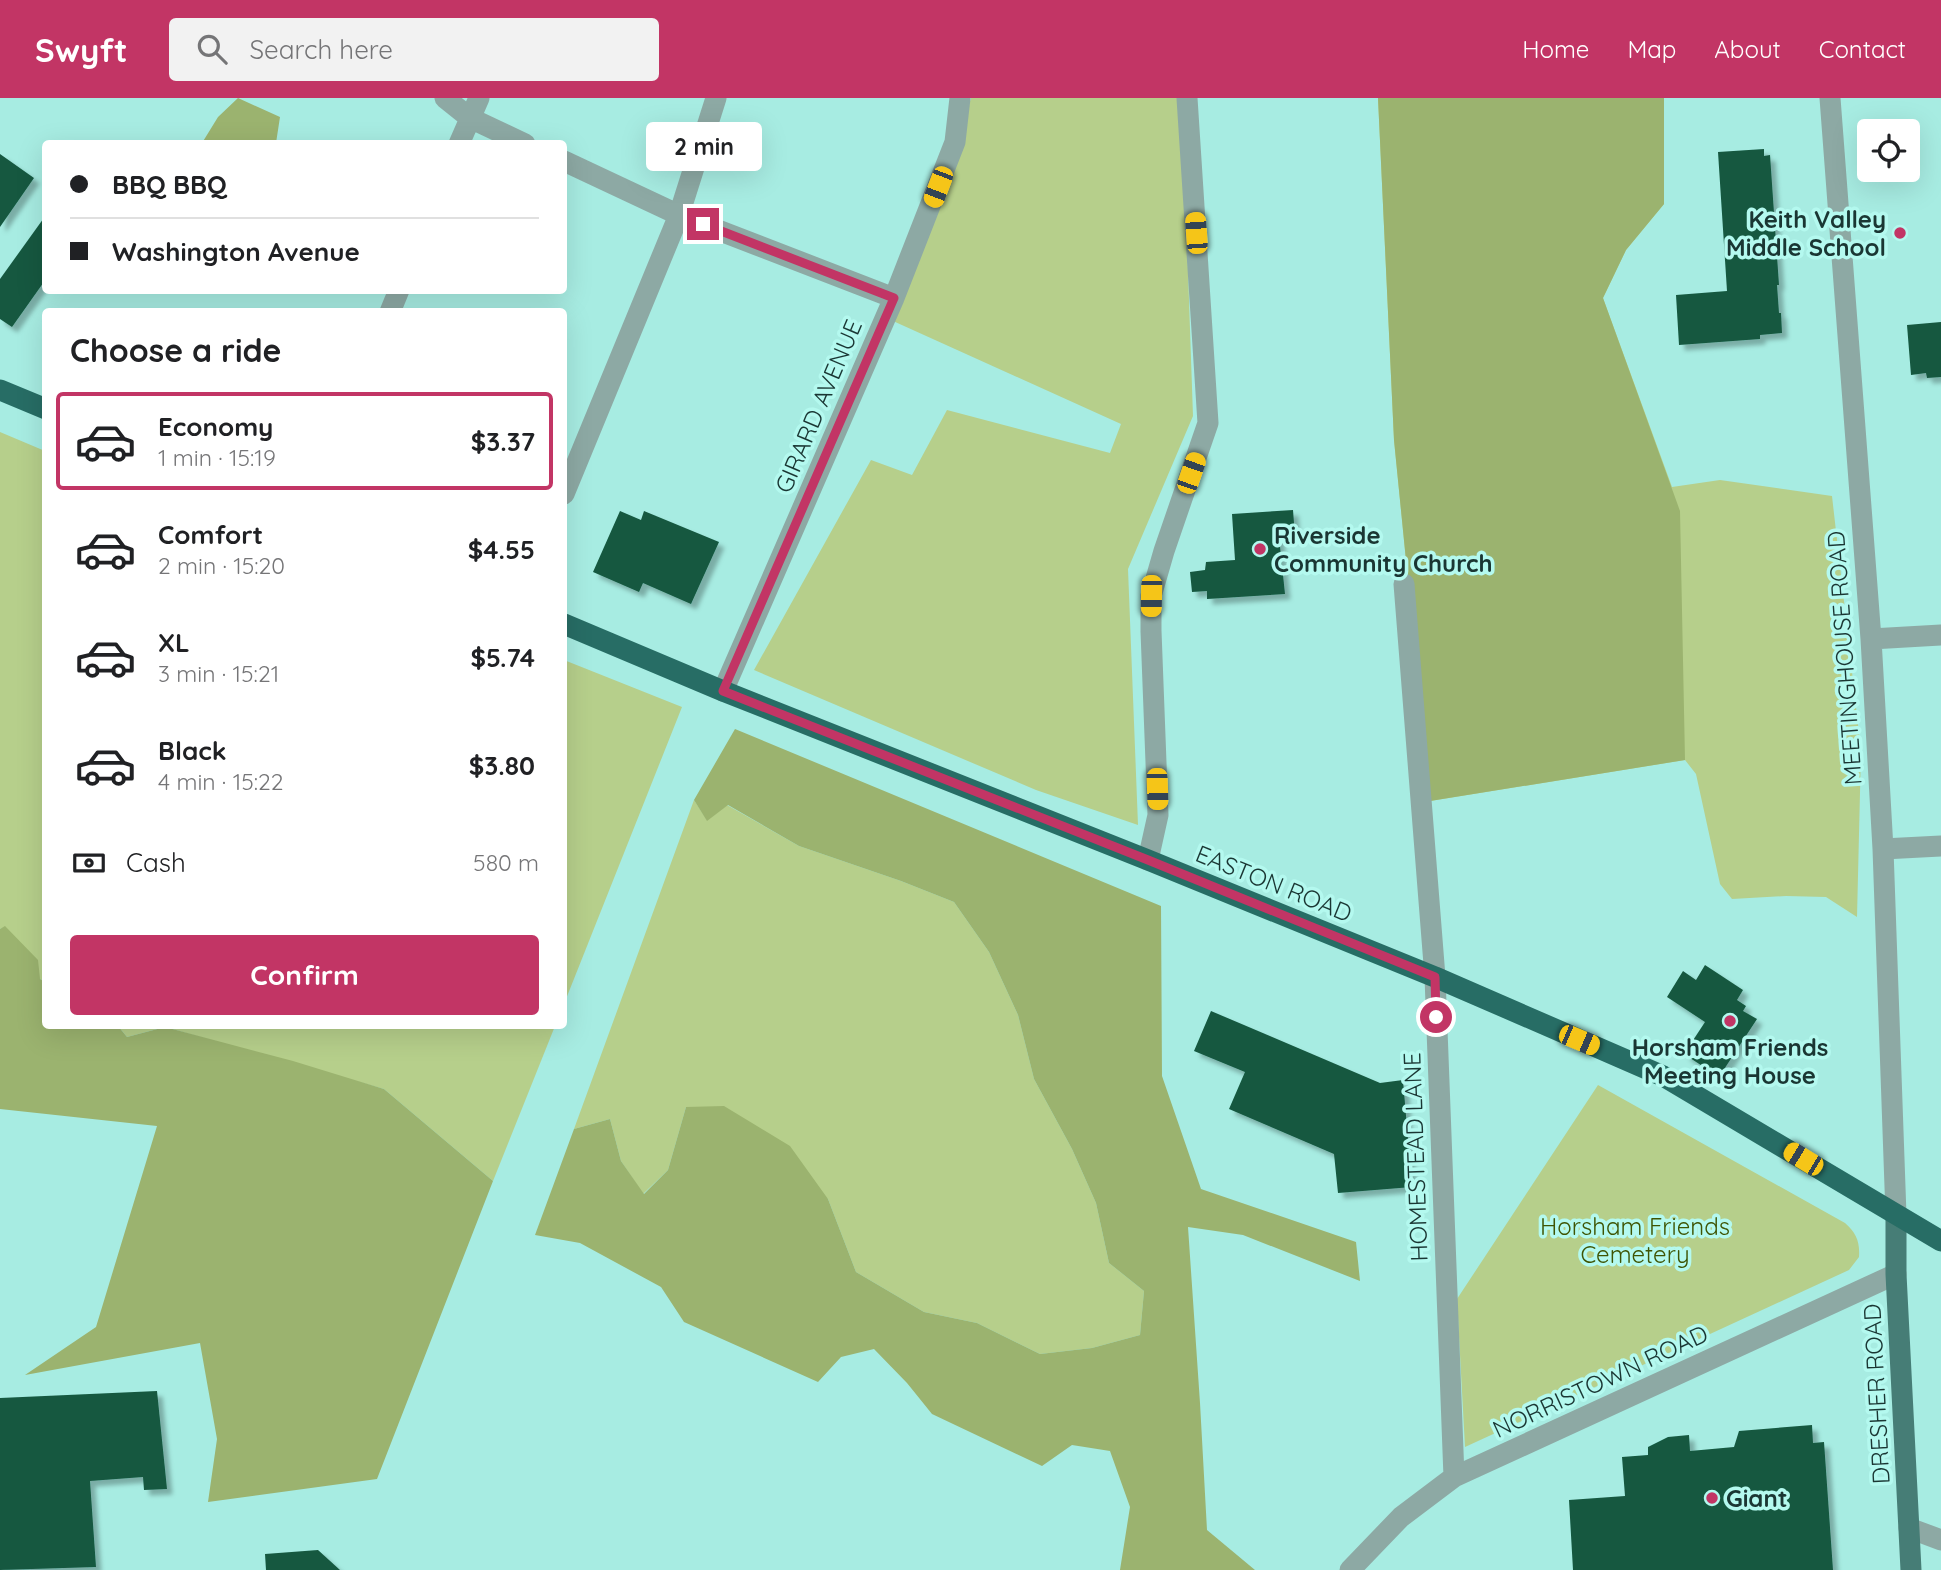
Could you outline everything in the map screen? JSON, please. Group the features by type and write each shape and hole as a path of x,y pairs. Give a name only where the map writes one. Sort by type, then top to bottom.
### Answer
{"highway":[{"path":"0,390 42,407"},
{"name":"EASTON ROAD","path":"567,625 723,691 1435,977 1663,1076 1941,1241"}],"main road":[{"name":"DRESHER ROAD","path":"1896,1214 1896,1274 1911,1570"}],"street":[{"path":"445,98 470,118 517,140"},
{"path":"461,140 479,98"},
{"path":"567,487 679,215 716,98"},
{"name":"GIRARD AVENUE","path":"723,691 894,298 955,142 960,98"},
{"path":"1148,860 1158,815 1151,596 1162,555 1208,423 1188,98"},
{"name":"MEETINGHOUSE ROAD","path":"1830,98 1871,639 1883,849 1896,1214"},
{"path":"567,162 679,215 894,298"},
{"name":"HOMESTEAD LANE","path":"1404,584 1435,977 1454,1477"},
{"path":"1871,639 1941,635"},
{"path":"1883,849 1941,846"},
{"name":"NORRISTOWN ROAD","path":"1350,1570 1401,1517 1454,1477 1896,1274"},
{"path":"1909,1528 1941,1540"}],"green space":[{"path":"238,98 280,117 276,140 204,140 218,117"},
{"path":"971,98 1182,98 1193,416 1128,569 1138,825 1036,790 754,670 871,460 912,475 947,410 1110,453 1121,424 893,321 940,203"},
{"path":"1378,98 1664,98 1664,204 1626,250 1603,298 1672,487 1720,480 1832,496 1861,751 1857,917 1826,897 1732,899 1720,884 1696,774 1685,760 1430,801 1394,440"},
{"path":"1378,98 1664,98 1664,204 1626,250 1603,298 1680,511 1685,760 1430,801 1394,440"},
{"path":"0,432 42,450 42,980 5,927 0,929"},
{"path":"567,661 682,707 567,996"},
{"path":"735,729 1161,906 1162,1076 1201,1189 1356,1242 1360,1281 1243,1235 1188,1227 1207,1530 1255,1570 1120,1570 1130,1507 1110,1451 1072,1445 1042,1466 932,1414 874,1349 841,1357 818,1382 684,1322 661,1287 580,1243 535,1235 574,1129 610,1119 621,1161 644,1194 668,1170 686,1107 724,1106 790,1146 828,1199 856,1272 924,1312 977,1323 1040,1354 1092,1348 1140,1335 1144,1291 1109,1263 1096,1203 1072,1149 1034,1079 1018,1015 989,952 954,902 799,846 728,805 707,821 694,800"},
{"path":"694,800 707,820 727,805 799,846 954,902 989,952 1018,1015 1034,1079 1072,1149 1096,1203 1109,1263 1144,1291 1140,1335 1092,1348 1040,1354 977,1323 924,1312 856,1272 828,1199 686,1107 668,1170 643,1194 621,1161 610,1119 574,1129"},
{"path":"5,926 38,960 42,980 42,1029 120,1029 127,1037 157,1029 173,1029 384,1089 493,1181 377,1479 208,1502 217,1439 200,1343 25,1375 96,1327 157,1126 0,1109 0,929"},
{"path":"120,1029 157,1029 127,1037"},
{"path":"172,1029 554,1029 493,1181 384,1089"},
{"name":"Horsham Friends Cemetery","path":"1598,1085 1845,1223 1856,1238 1859,1257 1849,1270 1465,1447 1457,1299"}],"building":[{"path":"1764,149 1764,156 1770,155 1782,333 1760,335 1760,339 1679,345 1676,295 1727,291 1718,152"},
{"path":"0,154 34,178 0,227"},
{"path":"42,221 42,285 12,327 0,319 0,279"},
{"path":"1941,322 1941,377 1927,378 1926,373 1911,375 1907,325"},
{"name":"Riverside Community Church","path":"1293,510 1295,536 1279,537 1285,594 1207,599 1207,591 1192,592 1190,572 1205,570 1206,562 1235,560 1232,514"},
{"path":"620,511 641,520 644,511 719,542 691,604 643,583 639,592 593,572"},
{"name":"Horsham Friends Meeting House","path":"1705,965 1743,990 1737,1000 1746,1006 1743,1011 1757,1019 1719,1077 1684,1054 1705,1022 1667,997 1683,971 1696,980"},
{"path":"1211,1011 1380,1083 1403,1080 1412,1187 1338,1193 1334,1154 1229,1109 1245,1072 1194,1051"},
{"path":"157,1391 167,1489 144,1490 143,1477 90,1481 96,1567 0,1570 0,1398"},
{"name":"Giant","path":"1812,1425 1813,1443 1824,1442 1833,1570 1573,1570 1569,1500 1625,1496 1622,1457 1648,1455 1648,1447 1668,1437 1689,1435 1690,1451 1734,1447 1739,1431"},
{"path":"318,1550 340,1570 266,1570 265,1554"}],"place":[{"name":"Keith Valley Middle School","path":"1900,233"},
{"name":"Riverside Community Church","path":"1260,549"},
{"name":"Horsham Friends Meeting House","path":"1730,1021"},
{"name":"Giant","path":"1712,1498"}],"route":[{"path":"703,224 894,298 723,691 1435,977 1436,1017"}]}
